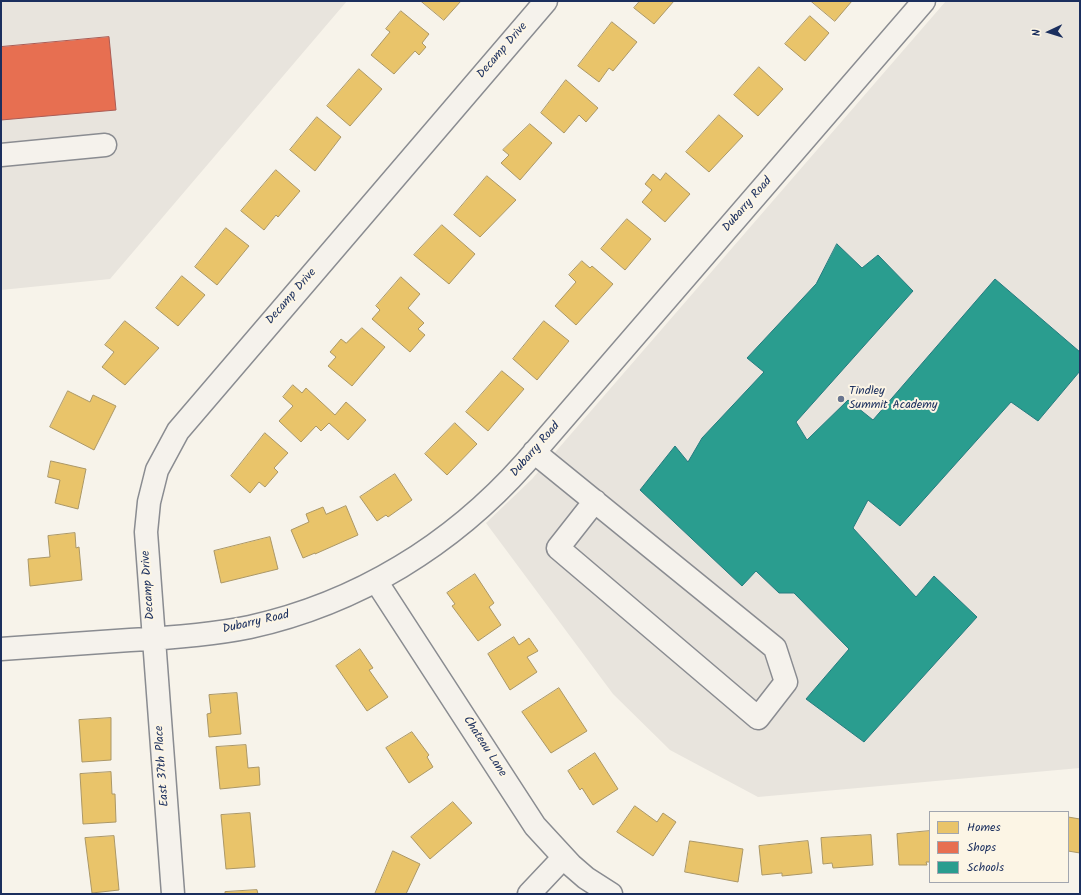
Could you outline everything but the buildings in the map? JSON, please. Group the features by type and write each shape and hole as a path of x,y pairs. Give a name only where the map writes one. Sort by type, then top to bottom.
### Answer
{"street":[{"name":"Decamp Drive","path":"153,639 146,532 147,520 149,502 157,470 172,440 178,431 546,1"},
{"name":"Dubarry Road","path":"1,649 153,639 220,632 280,619 319,606 376,581 414,560 456,530 506,484 924,1"},
{"path":"1,155 105,145"},
{"path":"534,452 595,501 776,648 786,682 758,718 558,548 595,501"},
{"name":"Chateau Lane","path":"376,581 535,826 563,858 586,878 611,894"},
{"name":"East 37th Place","path":"153,639 173,894"},
{"path":"530,894 563,858"}],"shaded area":[{"path":"1,1 347,1 110,279 1,290"},
{"name":"Tindley Summit Academy","path":"946,1 1080,1 1080,768 758,797 670,750 613,694 486,523 532,479"}],"place":[{"name":"Tindley Summit Academy","path":"841,399"}]}
